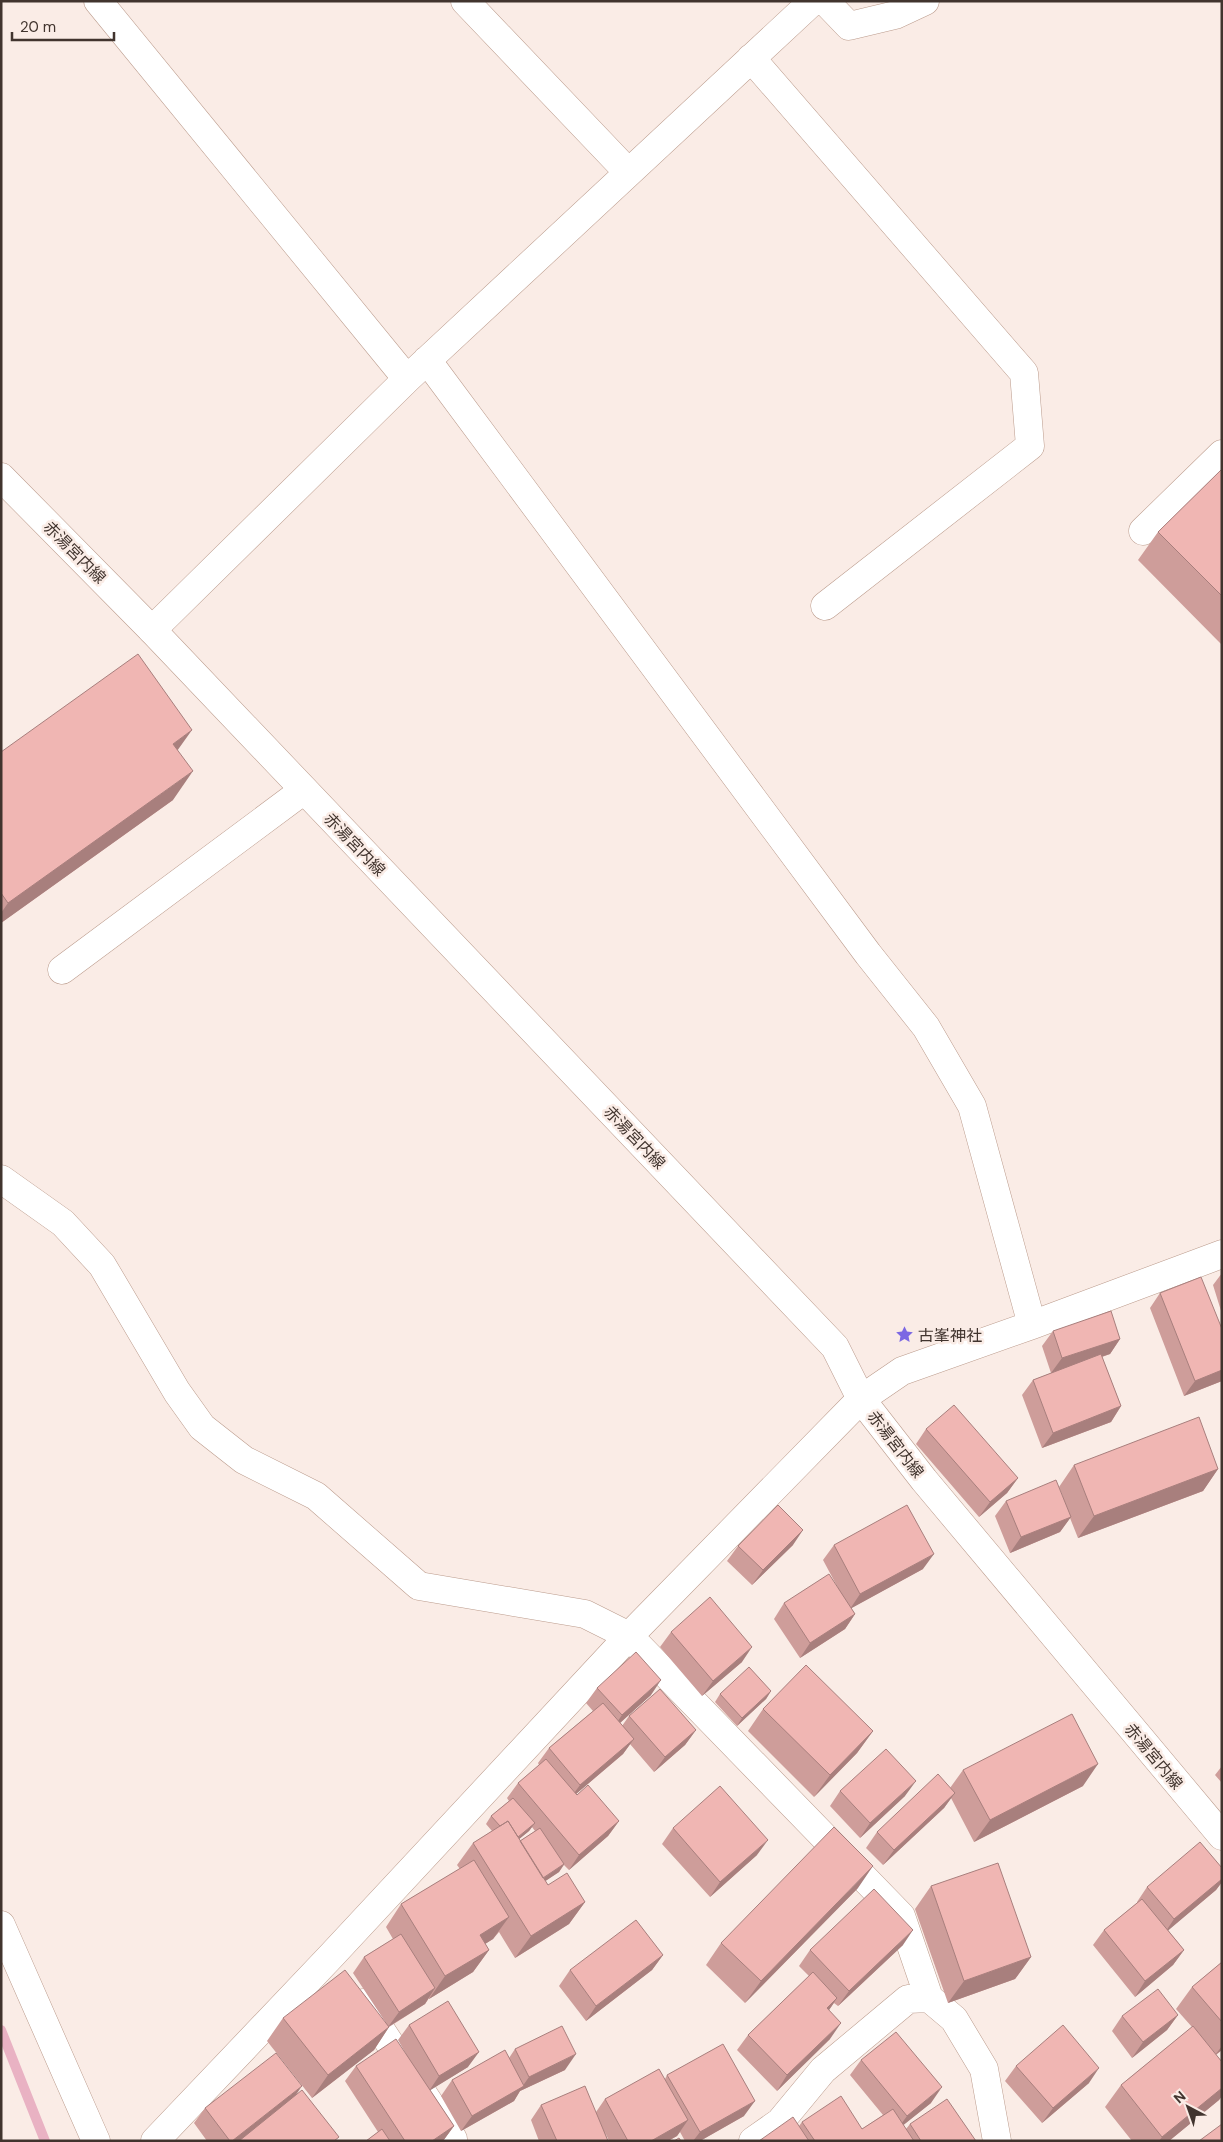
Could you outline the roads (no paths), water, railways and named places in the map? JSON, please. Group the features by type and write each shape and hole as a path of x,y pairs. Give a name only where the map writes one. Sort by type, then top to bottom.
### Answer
{"street":[{"path":"98,1 407,379"},
{"path":"465,1 628,172"},
{"path":"152,630 407,379 813,1"},
{"path":"825,1 849,26 895,15 924,1"},
{"path":"751,58 1024,373 1030,446 825,606"},
{"path":"428,360 862,946 926,1027 972,1106 1032,1326"},
{"path":"1143,531 1222,454"},
{"name":"赤湯宮内線","path":"4,486 152,630 835,1347 861,1399 924,1480 1222,1836"},
{"path":"62,970 304,790"},
{"path":"1,1179 64,1223 102,1265 177,1392 202,1427 244,1460 316,1496 419,1586 585,1614 629,1636 901,1916 929,1998 954,2019 984,2069 997,2141"},
{"path":"155,2141 332,1955 629,1636 861,1399 902,1371 1032,1326 1222,1254"},
{"path":"1,1925 96,2141"},
{"path":"332,1955 452,2139"},
{"path":"753,2141 780,2122 823,2070 908,1999 929,1998"}],"waterway":[{"path":"1,2030 45,2141"}],"place":[{"name":"古峯神社","path":"904,1335"}]}
